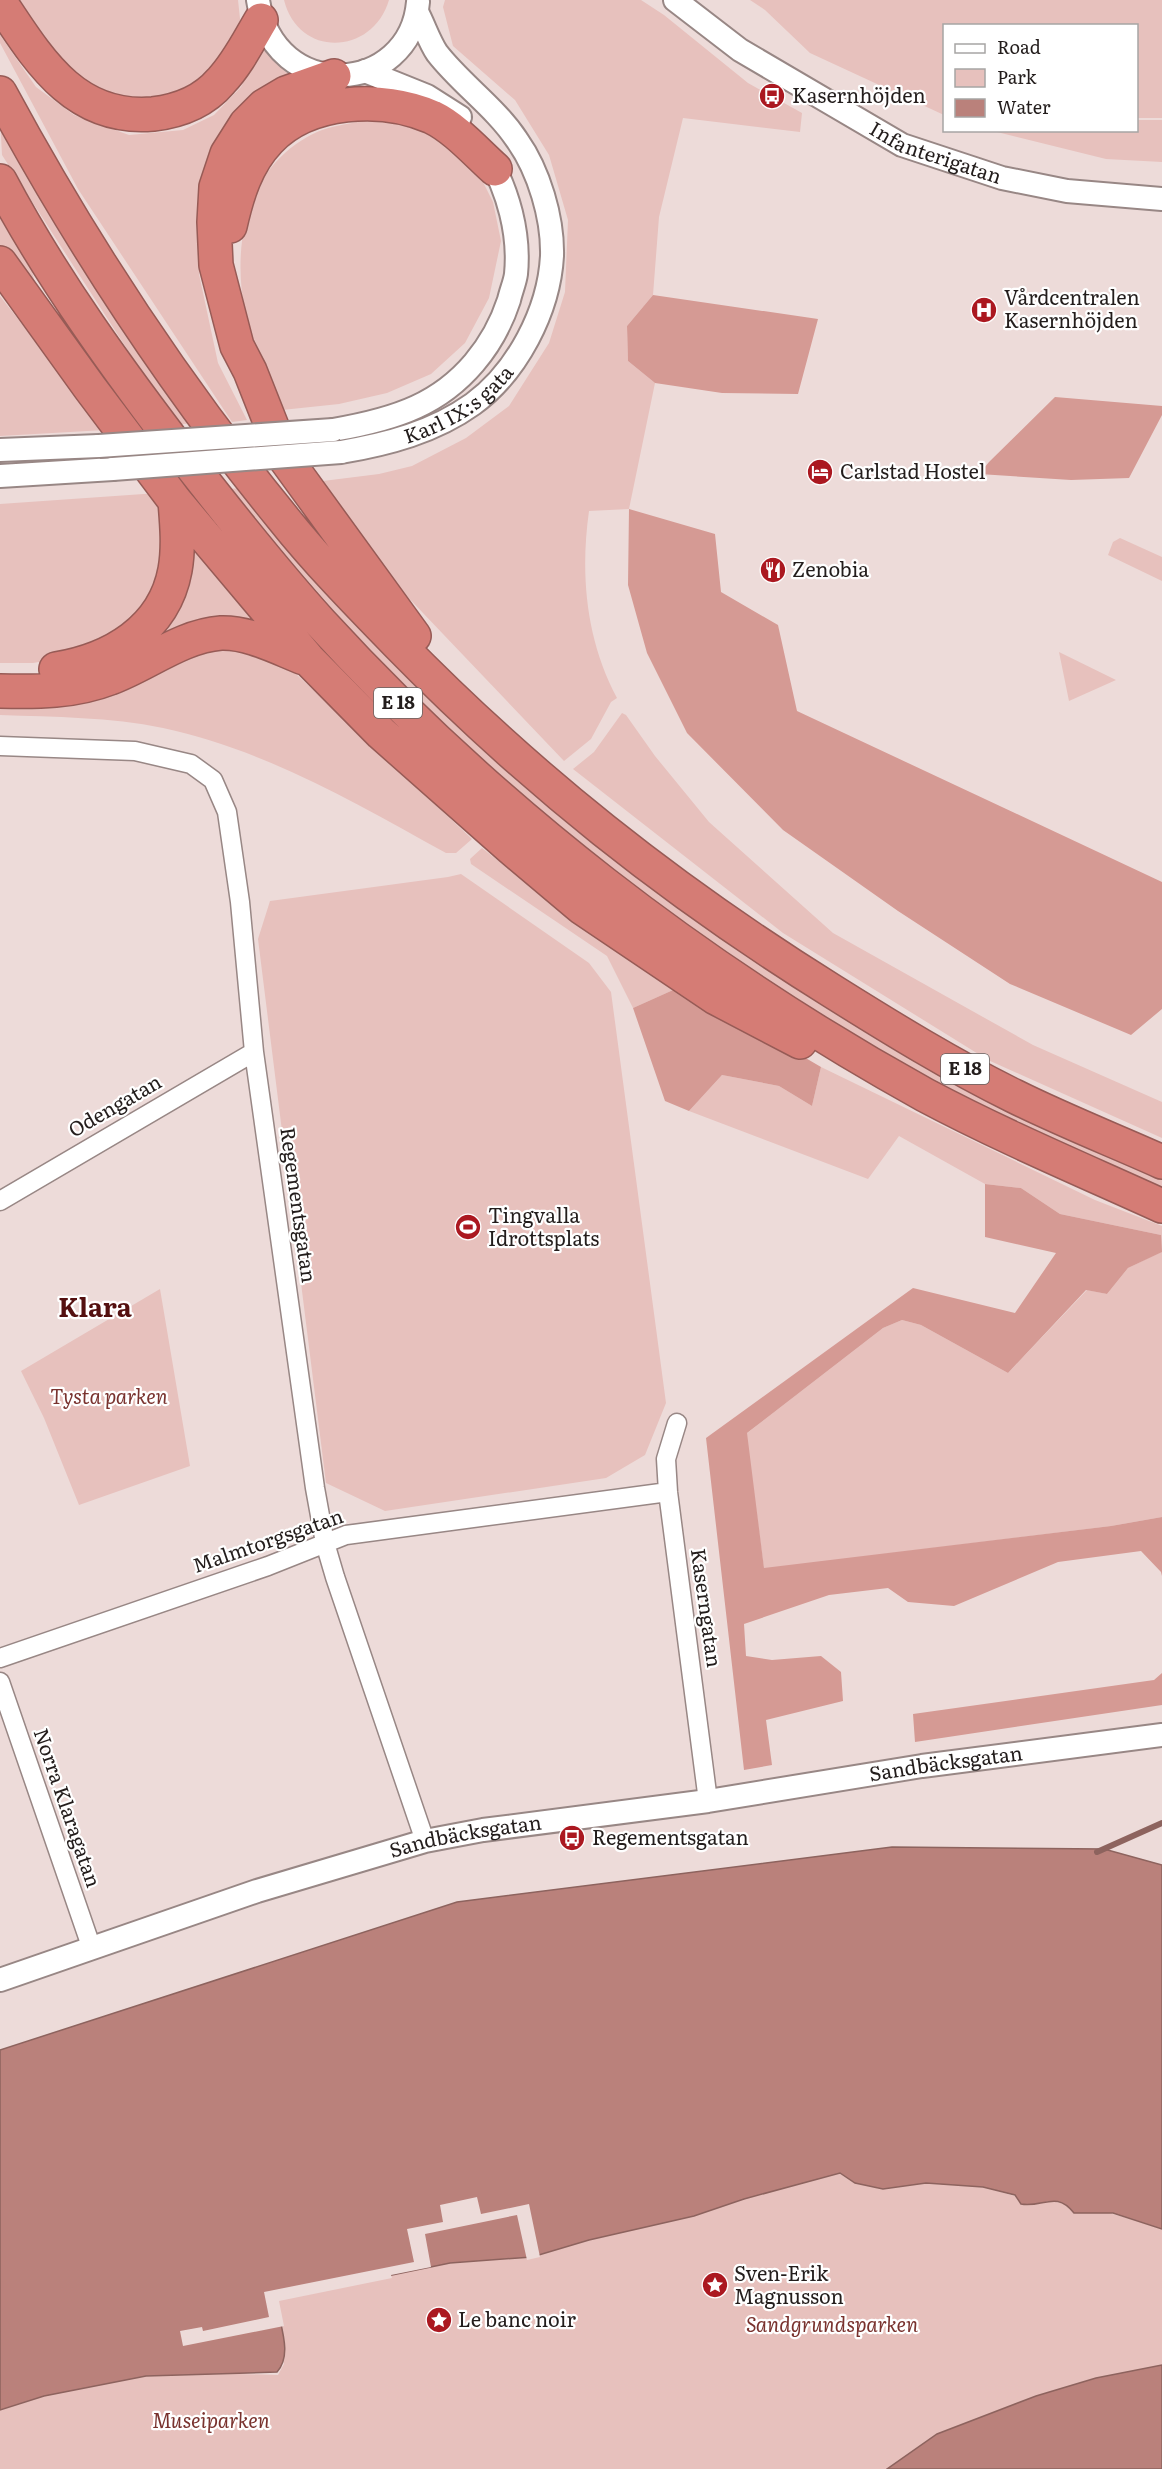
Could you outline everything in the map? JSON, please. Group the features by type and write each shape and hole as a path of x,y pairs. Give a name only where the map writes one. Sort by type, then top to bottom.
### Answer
{"highway":[{"path":"0,2 34,54 58,81 77,95 100,107 120,113 141,115 184,107 206,95 221,82 236,62 259,10"},
{"path":"334,76 286,93 264,106 246,124 227,154 216,188 213,222 216,265 237,346 250,371 284,457 479,724"},
{"name":"E 18","path":"0,93 42,171 172,374 282,518 352,597 479,724 617,843 698,903 777,957 890,1028 1014,1096 1162,1162"},
{"path":"223,285 230,227 238,191 250,167 269,140 293,122 316,112 338,105 362,103 383,104 431,117 445,126 495,169"},
{"name":"E 18","path":"0,181 70,297 132,387 250,542 321,623 390,695 460,762 601,883 680,941 807,1024 925,1094 1008,1137 1162,1206"},
{"path":"0,263 90,388 176,501 308,659 381,733 581,907 636,946 716,998 802,1043 925,1094"},
{"path":"0,672 47,671 70,667 100,657 138,636 164,605 174,572 177,538 176,501"},
{"path":"0,691 39,692 87,685 108,679 185,643 222,633 254,639 308,659"}],"street":[{"name":"Infanterigatan","path":"675,0 740,50 902,145 1002,178 1068,191 1162,199"},
{"path":"259,10 272,42 289,59 310,71 334,76 366,71 389,58 407,37 418,6"},
{"name":"Karl IX:s gata","path":"0,476 341,452 397,441 431,428 473,404 496,383 512,363 536,323 548,281 552,256 550,230 534,172 517,139 436,52 418,6"},
{"name":"Karl IX:s gata","path":"0,450 99,446 333,430 377,421 418,406 453,384 471,368 485,351 503,318 516,276 517,248 514,224 495,169 473,132 455,112 427,96 366,71"},
{"name":"Regementsgatan","path":"0,746 135,751 191,764 213,780 227,812 240,902 254,1052 315,1488 325,1543 425,1841"},
{"name":"Odengatan","path":"0,1201 254,1052"},
{"name":"Kaserngatan","path":"677,1423 666,1460 668,1492 708,1801"},
{"name":"Malmtorgsgatan","path":"0,1658 268,1566 346,1535 668,1492"},
{"name":"Norra Klaragatan","path":"0,1682 92,1949"},
{"name":"Sandbäcksgatan","path":"0,1980 257,1891 425,1841 483,1830 708,1801 922,1767 1162,1735"}],"green space":[{"path":"20,0 238,0 241,28 213,73 176,99 130,101 85,87 43,38"},
{"path":"284,0 389,0 381,18 368,32 353,40 336,43 320,40 304,33 292,19"},
{"path":"445,0 641,0 664,15 748,83 802,113 800,132 683,118 659,217 653,295 627,326 628,361 655,383 629,509 589,511 586,535 586,583 592,630 598,653 617,698 611,702 591,739 564,761 402,591 315,482 379,474 412,466 466,438 509,406 549,343 565,292 568,220 549,155 515,100 453,46 443,7"},
{"path":"750,0 1162,0 1162,118 1138,118 1138,24 943,24 943,115 810,53 765,10"},
{"path":"0,35 36,87 74,115 129,135 183,130 214,115 241,87 261,46 292,78 198,218 199,274 218,363 247,420 232,422 78,189 0,43"},
{"path":"0,117 193,423 176,425 2,155"},
{"path":"1138,120 1162,120 1162,162 1106,159 997,132 1138,132"},
{"path":"362,121 399,122 423,128 477,170 493,202 501,241 489,298 465,343 431,374 387,393 339,404 282,410 259,363 248,325 242,293 241,261 244,229 253,200 267,173 289,150 322,130"},
{"path":"0,211 31,268 42,308 0,249"},
{"path":"0,296 105,430 0,436"},
{"path":"243,488 682,909 805,995 1011,1109 1162,1177 1162,1192 1003,1122 795,1006 680,926 472,753 370,652 228,489"},
{"path":"158,493 165,566 136,624 68,657 33,663 0,663 0,504"},
{"path":"192,536 262,624 145,648"},
{"path":"1120,538 1162,557 1162,581 1108,555 1113,542"},
{"path":"226,647 272,660 296,674 472,839 456,853 446,853 344,797 274,764 201,738 163,728 82,718 0,715 0,700"},
{"path":"1059,652 1116,680 1069,701"},
{"path":"622,713 626,715 655,756 709,822 833,933 1033,1045 1162,1102 1162,1138 988,1060 783,933 573,769 594,752"},
{"path":"482,848 552,903 682,986 633,1008 607,956 471,864 470,859"},
{"name":"Tingvalla Idrottsplats","path":"461,874 589,963 611,992 666,1403 645,1455 606,1478 385,1511 326,1483 258,939 270,901"},
{"path":"821,1067 1095,1200 1162,1226 1162,1517 1111,1526 764,1569 746,1434 883,1328 902,1320 921,1325 1008,1373 1087,1290 1107,1294 1128,1268 1161,1252 1161,1235 1060,1214 1021,1188 985,1184 899,1136 868,1179 689,1111 722,1075 779,1086 812,1106"},
{"name":"Tysta parken","path":"160,1289 190,1466 79,1505 44,1418 21,1371"},
{"name":"Sandgrundsparken","path":"840,2173 855,2183 883,2189 926,2183 983,2187 1039,2203 1081,2206 1162,2229 1162,2365 1096,2378 1036,2396 937,2434 887,2469 0,2469 0,2410 44,2396 146,2376 205,2373 278,2375 284,2364 276,2299 450,2263 532,2257 589,2240 694,2216 744,2199"}],"shaded area":[{"path":"653,295 818,319 798,394 722,393 655,383 628,361 627,326"},
{"path":"1055,397 1162,406 1162,415 1129,478 1071,480 979,474"},
{"path":"629,509 715,534 721,592 778,625 797,711 1162,882 1162,1009 1131,1035 1010,984 898,911 783,830 687,733 647,653 628,585"},
{"path":"682,986 821,1067 812,1106 779,1086 722,1075 689,1111 665,1101 633,1008"},
{"path":"985,1184 1021,1188 1060,1214 1161,1235 1162,1252 1128,1268 1107,1294 1086,1290 1008,1373 921,1325 902,1320 883,1328 747,1433 764,1568 1111,1526 1162,1517 1162,1576 1161,1572 1141,1551 1058,1562 954,1606 908,1602 888,1588 829,1595 744,1624 746,1656 772,1660 821,1656 841,1672 843,1701 766,1720 772,1765 744,1770 706,1438 913,1288 1015,1313 1056,1253 985,1237"},
{"path":"1162,1673 1162,1705 915,1742 913,1714 1154,1680"}],"water":[{"path":"892,1847 1104,1849 1162,1865 1162,2229 1113,2213 1074,2213 1061,2202 1021,2204 1015,2195 983,2187 926,2183 883,2189 855,2183 840,2173 744,2199 694,2216 589,2240 532,2257 450,2263 276,2299 285,2347 282,2364 277,2372 146,2376 44,2396 0,2410 0,2050 457,1902"},
{"path":"1162,2365 1162,2469 887,2469 937,2434 1036,2396 1096,2378"}],"pier":[{"path":"477,2197 481,2214 529,2204 540,2257 527,2260 517,2215 425,2234 431,2267 391,2275 392,2278 279,2301 284,2326 183,2346 180,2331 202,2327 203,2331 269,2317 264,2292 414,2262 407,2229 443,2222 440,2205"}],"waterway":[{"path":"1097,1852 1162,1823"}],"place":[{"name":"Kasernhöjden","path":"772,96"},
{"name":"Vårdcentralen Kasernhöjden","path":"984,310"},
{"name":"Carlstad Hostel","path":"820,472"},
{"name":"Zenobia","path":"773,570"},
{"name":"Tingvalla Idrottsplats","path":"468,1227"},
{"name":"Regementsgatan","path":"572,1838"},
{"name":"Sven-Erik Magnusson","path":"715,2285"},
{"name":"Le banc noir","path":"439,2320"}],"district":[{"name":"Klara","path":"95,1308"}],"park label":[{"name":"Museiparken","path":"211,2421"}]}
